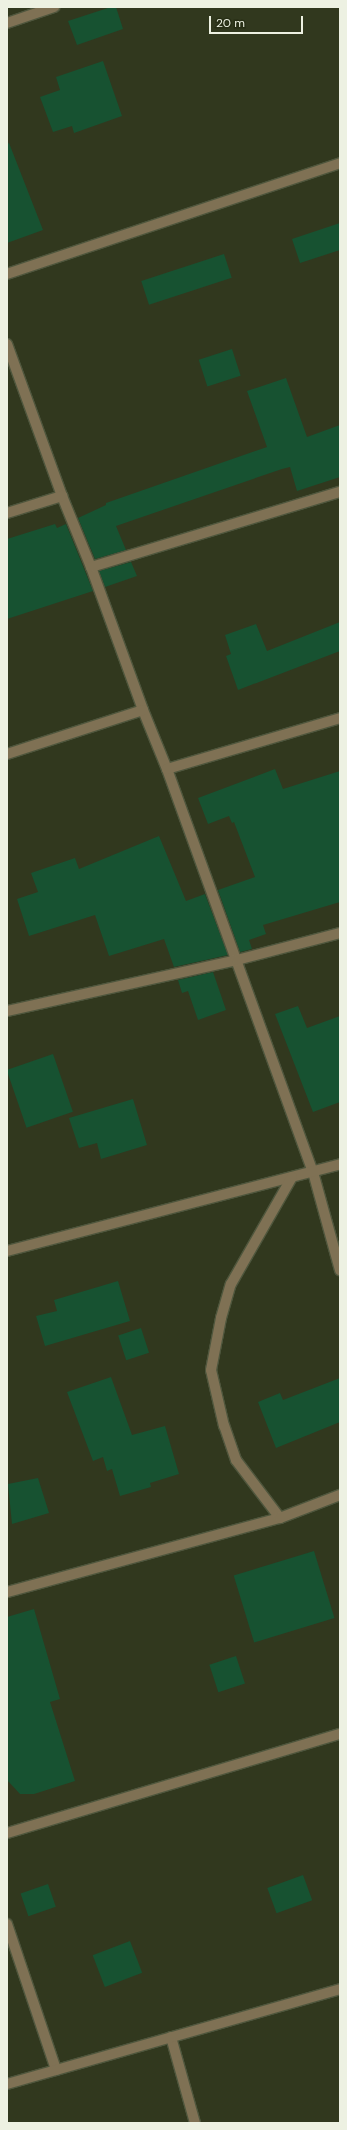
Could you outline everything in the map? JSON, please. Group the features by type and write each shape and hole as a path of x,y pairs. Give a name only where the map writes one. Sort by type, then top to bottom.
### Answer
{"street":[{"path":"7,23 54,7"},
{"path":"7,274 340,163"},
{"path":"7,344 62,496 91,567 237,960 313,1172 340,1270"},
{"path":"91,567 340,492"},
{"path":"7,513 62,496"},
{"path":"7,754 143,710"},
{"path":"167,769 340,718"},
{"path":"7,1011 237,960 340,932"},
{"path":"7,1251 340,1164"},
{"path":"280,1518 236,1460 224,1426 211,1370 221,1318 231,1284 292,1177"},
{"path":"7,1592 280,1518 340,1495"},
{"path":"7,1833 340,1734"},
{"path":"7,1924 56,2070"},
{"path":"7,2084 340,1989"},
{"path":"171,2037 195,2123"}],"building":[{"path":"111,7 116,7 123,29 77,45 68,21"},
{"path":"103,61 122,116 74,133 72,126 53,132 40,97 60,90 56,77"},
{"path":"9,143 43,230 7,243 7,144"},
{"path":"340,223 340,250 300,263 292,239"},
{"path":"224,254 232,278 149,305 141,281"},
{"path":"232,349 241,376 207,386 199,360"},
{"path":"286,378 307,437 340,425 340,477 297,491 290,467 282,469 116,526 126,550 95,559 78,518 106,505 106,503 267,447 247,391"},
{"path":"55,524 57,528 66,524 93,591 7,619 7,539"},
{"path":"131,562 137,576 105,587 99,571"},
{"path":"340,622 340,651 238,690 226,656 231,654 225,635 256,624 267,651"},
{"path":"275,769 283,789 340,771 340,902 263,925 266,934 249,940 252,949 240,952 218,890 255,877 234,822 232,823 229,816 208,824 198,798"},
{"path":"159,836 186,901 205,894 228,955 174,967 164,939 109,956 95,915 29,936 17,899 38,892 31,873 75,858 79,869"},
{"path":"213,972 226,1010 198,1020 188,991 182,993 178,980"},
{"path":"298,1006 307,1028 340,1016 340,1102 313,1112 275,1014"},
{"path":"53,1054 73,1112 27,1128 7,1070"},
{"path":"133,1099 147,1145 101,1159 97,1143 79,1148 69,1118"},
{"path":"118,1281 130,1321 45,1346 36,1316 57,1311 54,1300"},
{"path":"141,1328 149,1353 126,1360 118,1335"},
{"path":"111,1377 132,1435 165,1426 179,1474 150,1483 151,1487 120,1496 112,1469 107,1471 103,1457 93,1461 67,1392"},
{"path":"340,1378 340,1422 276,1448 258,1402 280,1393 283,1400"},
{"path":"38,1478 49,1513 12,1524 8,1484"},
{"path":"314,1551 334,1618 254,1643 234,1576"},
{"path":"34,1609 60,1699 50,1702 75,1781 34,1794 20,1794 7,1780 7,1617"},
{"path":"236,1656 245,1684 218,1692 209,1665"},
{"path":"303,1875 312,1900 277,1913 267,1888"},
{"path":"48,1884 56,1907 28,1916 21,1893"},
{"path":"130,1941 142,1973 105,1987 93,1955"}]}
